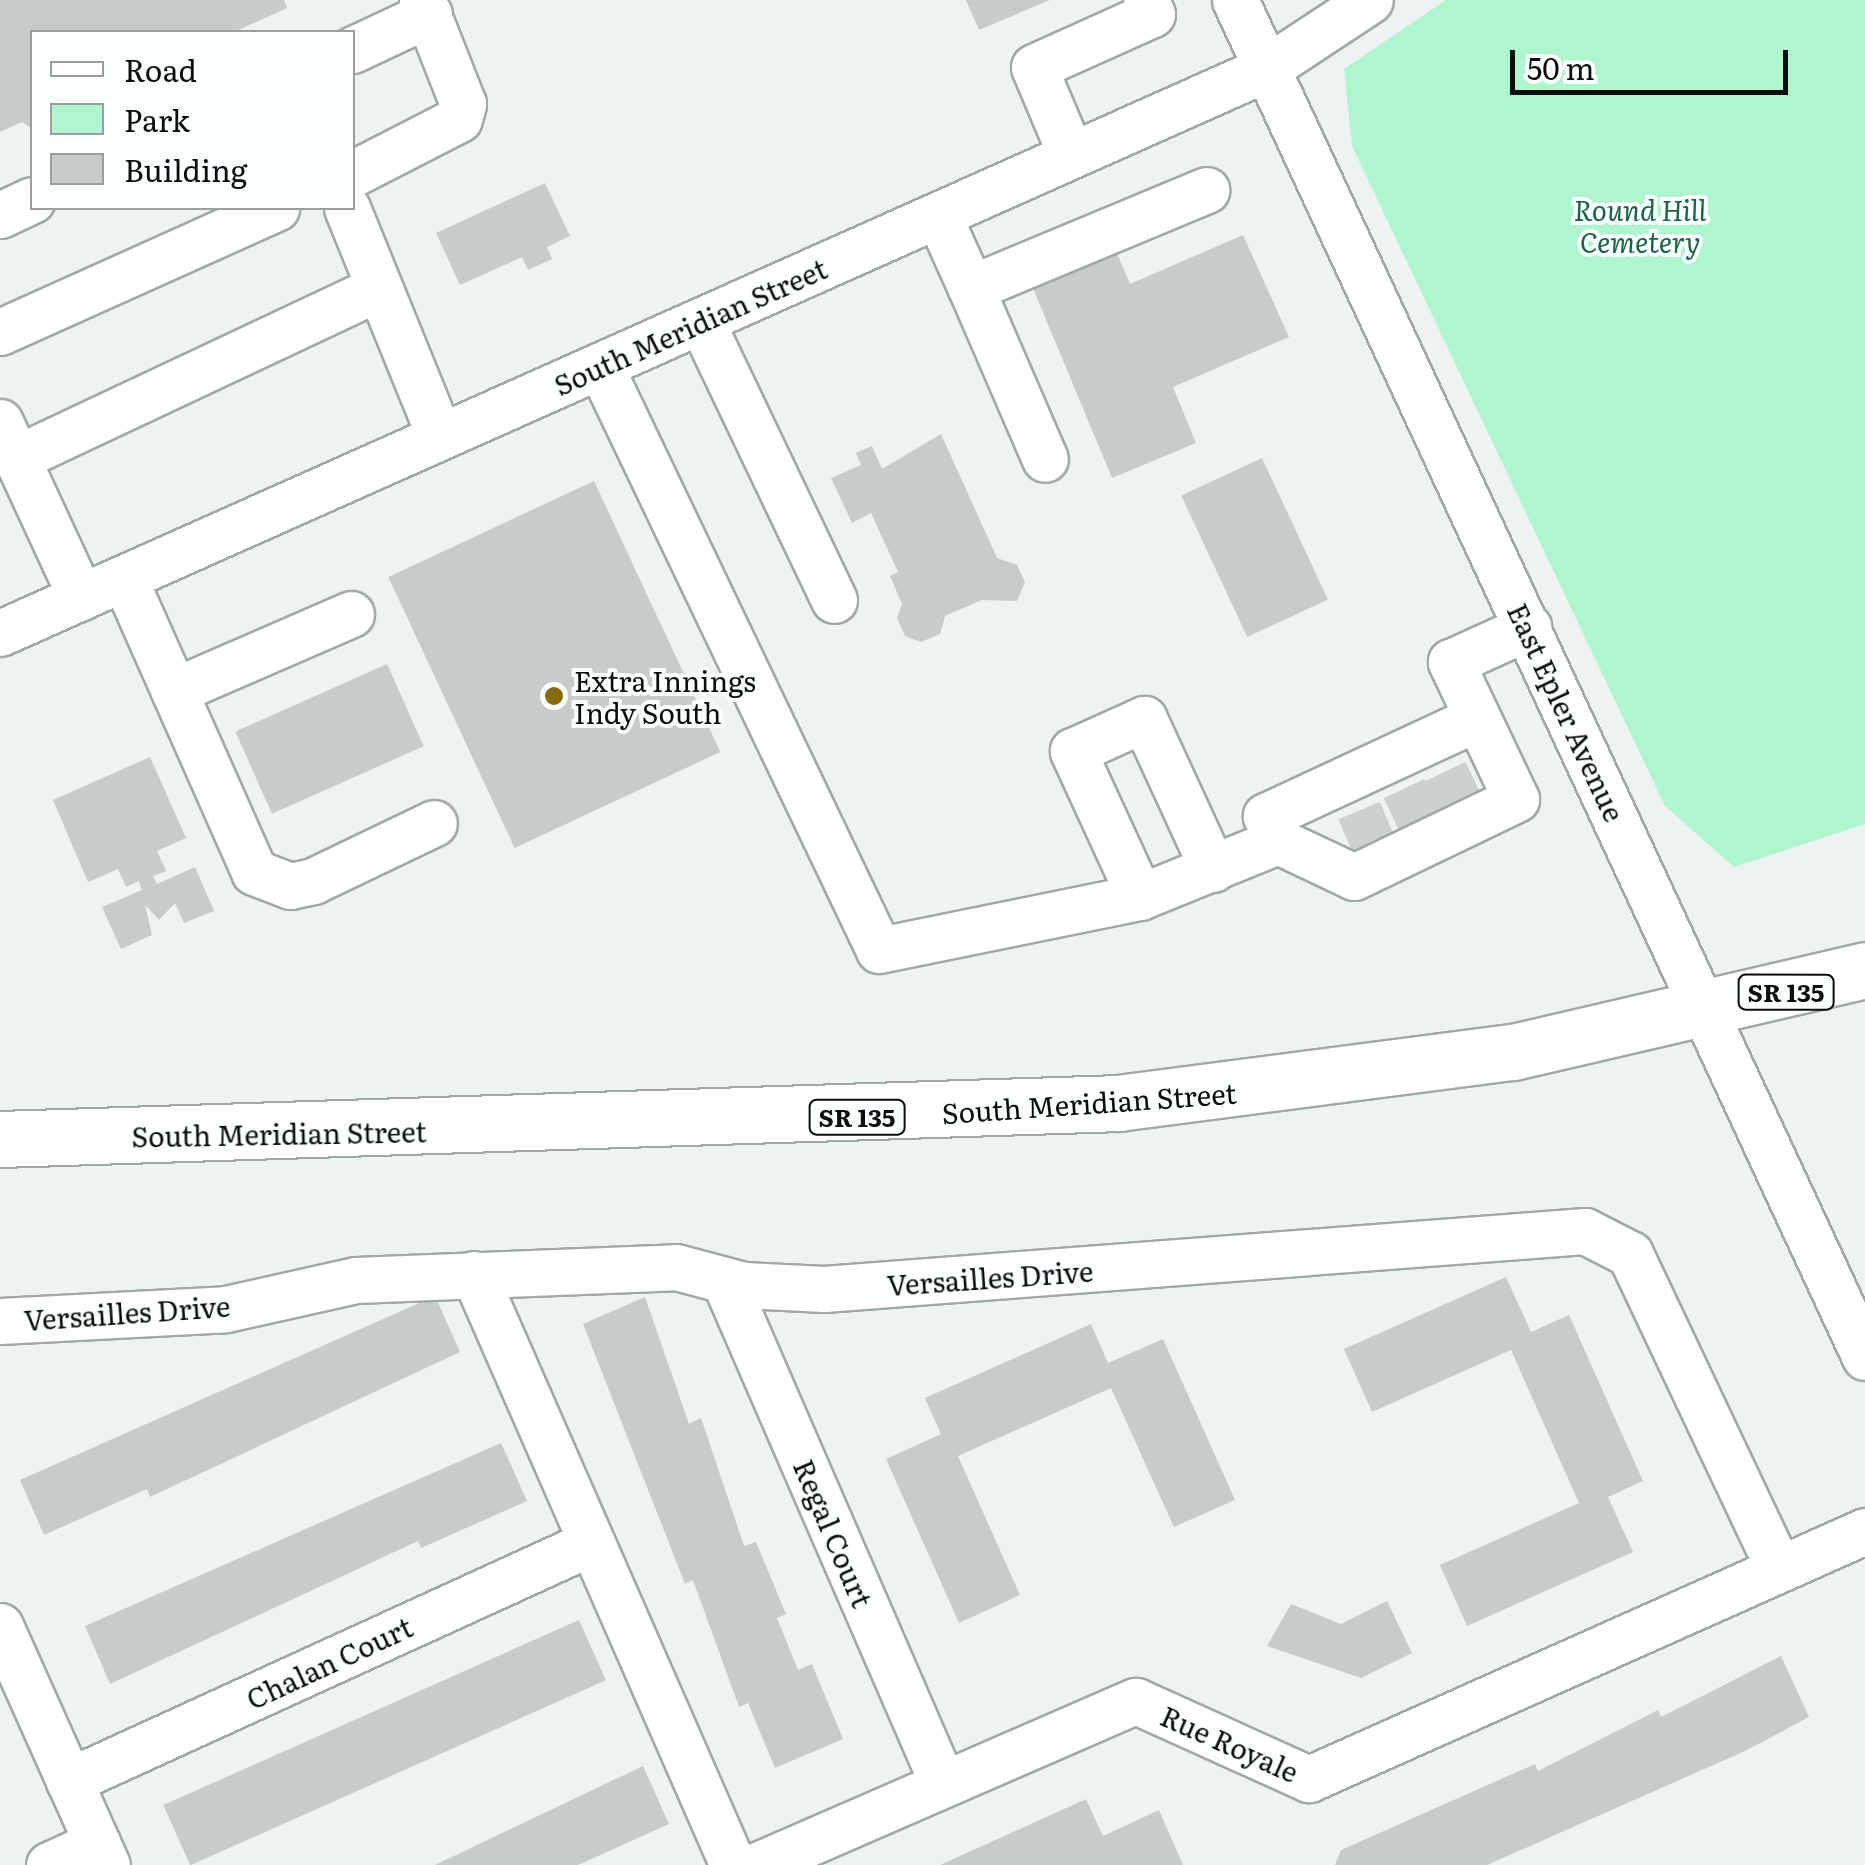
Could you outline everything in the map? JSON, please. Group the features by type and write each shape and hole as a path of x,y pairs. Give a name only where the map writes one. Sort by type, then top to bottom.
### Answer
{"main road":[{"name":"South Meridian Street","path":"0,1139 1118,1103 1411,1068 1707,1012 1865,970"}],"street":[{"path":"1070,156 1034,67 1152,14 1146,0"},
{"name":"East Epler Avenue","path":"1235,0 1865,1357"},
{"name":"South Meridian Street","path":"0,634 1266,68 1370,0"},
{"path":"355,48 426,7 464,104 459,119 355,172"},
{"path":"971,288 1206,190"},
{"path":"0,215 30,201"},
{"path":"0,332 272,210"},
{"path":"348,210 440,437"},
{"path":"938,215 1045,459"},
{"path":"82,597 8,440 379,288"},
{"path":"700,321 834,600"},
{"path":"600,366 879,950 1140,897 1278,841"},
{"path":"124,578 254,872 269,882 312,881 434,822"},
{"path":"174,691 351,614"},
{"path":"1365,824 1354,877 1278,841 1266,816 1365,824 1452,785 1516,799 1451,662 1528,627"},
{"path":"1365,824 1452,785 1477,718"},
{"path":"1140,897 1073,751 1144,719 1213,869"},
{"name":"Versailles Drive","path":"0,1320 226,1309 356,1280 676,1267 725,1282 824,1290 1591,1232 1630,1254 1779,1569"},
{"path":"474,1274 590,1542 757,1864"},
{"name":"Regal Court","path":"725,1282 943,1784"},
{"name":"Rue Royale","path":"757,1864 1136,1701 1309,1779 1865,1531"},
{"name":"Chalan Court","path":"69,1781 590,1542"},
{"path":"0,1626 102,1854 49,1865"}],"green space":[{"name":"Round Hill Cemetery","path":"1446,0 1865,0 1865,824 1734,867 1665,806 1352,146 1344,69"}],"building":[{"path":"0,0 284,0 287,8 238,30 30,30 30,127 22,122 0,132"},
{"path":"966,0 1050,0 979,30"},
{"path":"545,183 570,236 547,247 552,259 528,270 522,257 460,285 436,233"},
{"path":"1243,235 1289,337 1173,387 1196,443 1112,478 1032,286 1116,251 1130,284"},
{"path":"941,434 997,558 1017,565 1025,582 1017,601 982,600 945,616 940,634 921,642 905,636 897,618 902,604 890,576 898,572 871,513 852,523 831,478 861,465 856,453 872,446 882,469"},
{"path":"1262,458 1328,599 1247,637 1181,496"},
{"path":"594,481 720,752 515,848 388,577"},
{"path":"387,664 424,746 272,814 235,732"},
{"path":"150,757 186,838 157,851 166,871 153,876 157,884 195,867 214,911 184,923 175,903 159,920 145,905 152,935 121,949 102,907 142,890 139,881 126,887 118,869 88,882 53,800"},
{"path":"1506,1277 1531,1332 1569,1315 1643,1481 1608,1497 1633,1552 1467,1626 1440,1565 1579,1503 1511,1350 1372,1412 1344,1349"},
{"path":"435,1296 460,1352 150,1497 147,1489 44,1535 20,1480"},
{"path":"645,1297 689,1424 701,1418 744,1546 756,1542 786,1614 777,1618 798,1670 812,1664 843,1739 775,1768 748,1703 739,1707 693,1580 685,1584 583,1324"},
{"path":"1091,1324 1108,1363 1163,1339 1235,1500 1174,1527 1111,1388 958,1456 1020,1595 959,1623 886,1459 941,1434 925,1398"},
{"path":"501,1443 527,1501 421,1548 418,1541 110,1684 85,1626"},
{"path":"1387,1601 1412,1653 1361,1678 1267,1646 1291,1604 1341,1624"},
{"path":"579,1620 606,1680 191,1865 163,1805"},
{"path":"1781,1656 1809,1717 1745,1751 1487,1865 1335,1865 1341,1850 1535,1764 1538,1771 1658,1710 1661,1717"},
{"path":"643,1766 669,1824 578,1865 435,1865"},
{"path":"1086,1799 1103,1836 1159,1810 1183,1865 940,1865"}],"tunnel":[{"path":"1445,771 1463,808"},
{"path":"1404,788 1422,826"},
{"path":"1359,810 1374,846"}],"place":[{"name":"Extra Innings Indy South","path":"554,696"}]}
